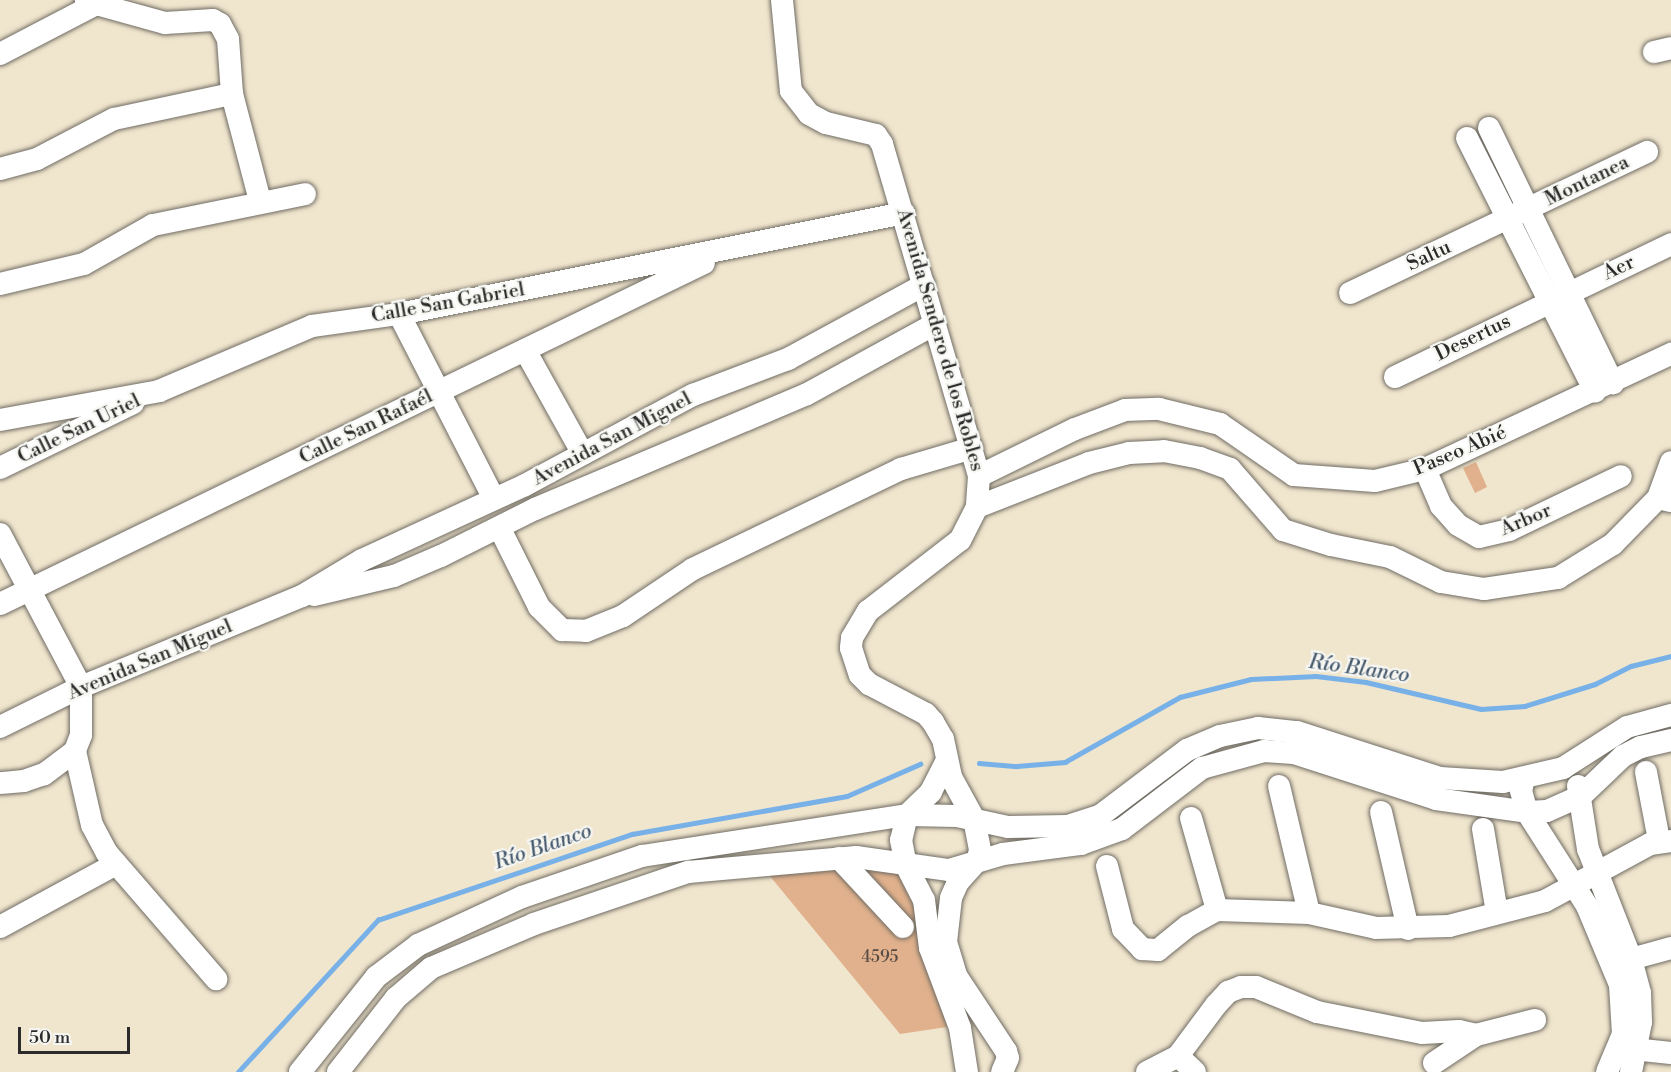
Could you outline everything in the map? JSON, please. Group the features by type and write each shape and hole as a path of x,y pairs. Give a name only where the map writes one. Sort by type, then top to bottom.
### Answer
{"street":[{"name":"Avenida Sendero de los Robles","path":"782,0 791,91 809,114 826,123 876,135 882,144 979,476 978,507 960,540 868,611 852,638 853,660 860,675 869,684 926,714 943,739 946,762 974,819 980,839 977,861"},
{"path":"0,54 91,2 165,23 213,20 220,24 228,39 232,94 260,201"},
{"path":"0,169 37,159 114,119 232,94"},
{"path":"1489,128 1517,215"},
{"path":"1467,138 1517,215 1604,387"},
{"name":"Montanea","path":"1517,215 1647,152"},
{"path":"0,284 84,264 153,225 260,201 305,194"},
{"name":"Calle San Gabriel","path":"0,420 159,391 312,326 399,314 904,213"},
{"name":"Saltu","path":"1350,293 1517,215"},
{"name":"Aer","path":"1559,296 1671,244"},
{"name":"Calle San Rafaél","path":"0,604 732,249"},
{"name":"Avenida San Miguel","path":"0,727 81,687 302,596 362,560 525,485 636,425 742,374 788,359 924,285"},
{"name":"Desertus","path":"1395,377 1559,296"},
{"path":"399,314 494,500"},
{"name":"Avenida San Miguel","path":"302,596 394,576 441,556 500,530 535,509 807,394 935,324"},
{"path":"525,350 584,454"},
{"name":"Paseo Abié","path":"979,476 1075,429 1125,410 1160,409 1220,424 1250,442 1294,475 1375,481 1425,469 1671,354"},
{"path":"788,359 807,394"},
{"name":"Calle San Uriel","path":"0,468 159,391"},
{"path":"636,425 654,458"},
{"path":"1075,429 1089,463"},
{"path":"1230,469 1250,442"},
{"path":"500,530 539,607 562,630 586,631 622,616 693,569 879,479 931,459 972,448"},
{"path":"978,507 1065,470 1129,453 1164,452 1200,458 1230,469 1283,530 1331,545 1390,557 1441,582 1484,589 1558,578 1613,544 1665,500 1671,462"},
{"name":"Arbor","path":"1425,469 1441,506 1458,525 1479,537 1509,530 1622,476"},
{"path":"525,485 535,509"},
{"path":"428,531 441,556"},
{"path":"0,534 81,687 81,735 75,751 44,774 24,782 0,783"},
{"path":"300,1072 376,977 418,945 465,921 642,856 907,815 974,819 1008,827 1068,826 1101,815 1187,750 1220,736 1258,728 1297,732 1440,778 1479,782 1524,778 1563,768 1627,727 1671,715"},
{"path":"338,1072 396,998 431,968 477,947 621,892 688,872 839,858 873,858 949,870 977,861 1100,838 1122,829 1202,768 1264,751 1294,753 1436,799 1527,812 1556,809 1581,796 1623,756 1641,747 1671,741"},
{"path":"75,751 92,825 116,864 216,980"},
{"path":"946,762 931,792 907,815 901,840 906,865 924,900 930,948 964,1044 968,1072"},
{"path":"1563,768 1581,796 1583,829 1595,874 1631,959 1640,1003 1629,1057"},
{"path":"1107,866 1121,923 1142,949 1158,950 1188,926 1217,910 1309,913 1376,928 1408,929 1449,926 1545,901 1573,884 1665,840 1646,772"},
{"path":"1524,778 1521,791 1527,812 1573,884 1620,984 1629,1057"},
{"path":"1279,786 1309,913"},
{"path":"1381,812 1408,929"},
{"path":"1191,818 1217,910"},
{"path":"1483,829 1497,913"},
{"path":"1552,848 1583,829"},
{"path":"839,858 903,927"},
{"path":"977,861 958,882 951,898 946,942 957,977 995,1034 1011,1067"},
{"path":"0,927 116,864"},
{"path":"465,921 477,947"},
{"path":"1631,959 1671,948"},
{"path":"1147,1072 1178,1056 1228,992 1241,987 1256,987 1317,1012 1422,1033 1460,1031 1476,1035"},
{"path":"1422,1033 1433,1067 1476,1035 1534,1020"},
{"path":"964,1044 981,1033 995,1034"},
{"path":"1606,1072 1629,1057 1671,1053"},
{"path":"1178,1056 1195,1072"}],"building":[{"path":"1476,462 1487,487 1475,493 1463,468"},
{"path":"835,865 904,874 912,885 947,1027 900,1034 769,875"}],"waterway":[{"name":"Río Blanco","path":"979,763 1017,766 1065,762 1180,697 1251,679 1316,676 1366,682 1481,709 1525,706 1595,684 1631,666 1671,656"},
{"name":"Río Blanco","path":"238,1072 378,920 632,834 847,796 920,764"}]}
